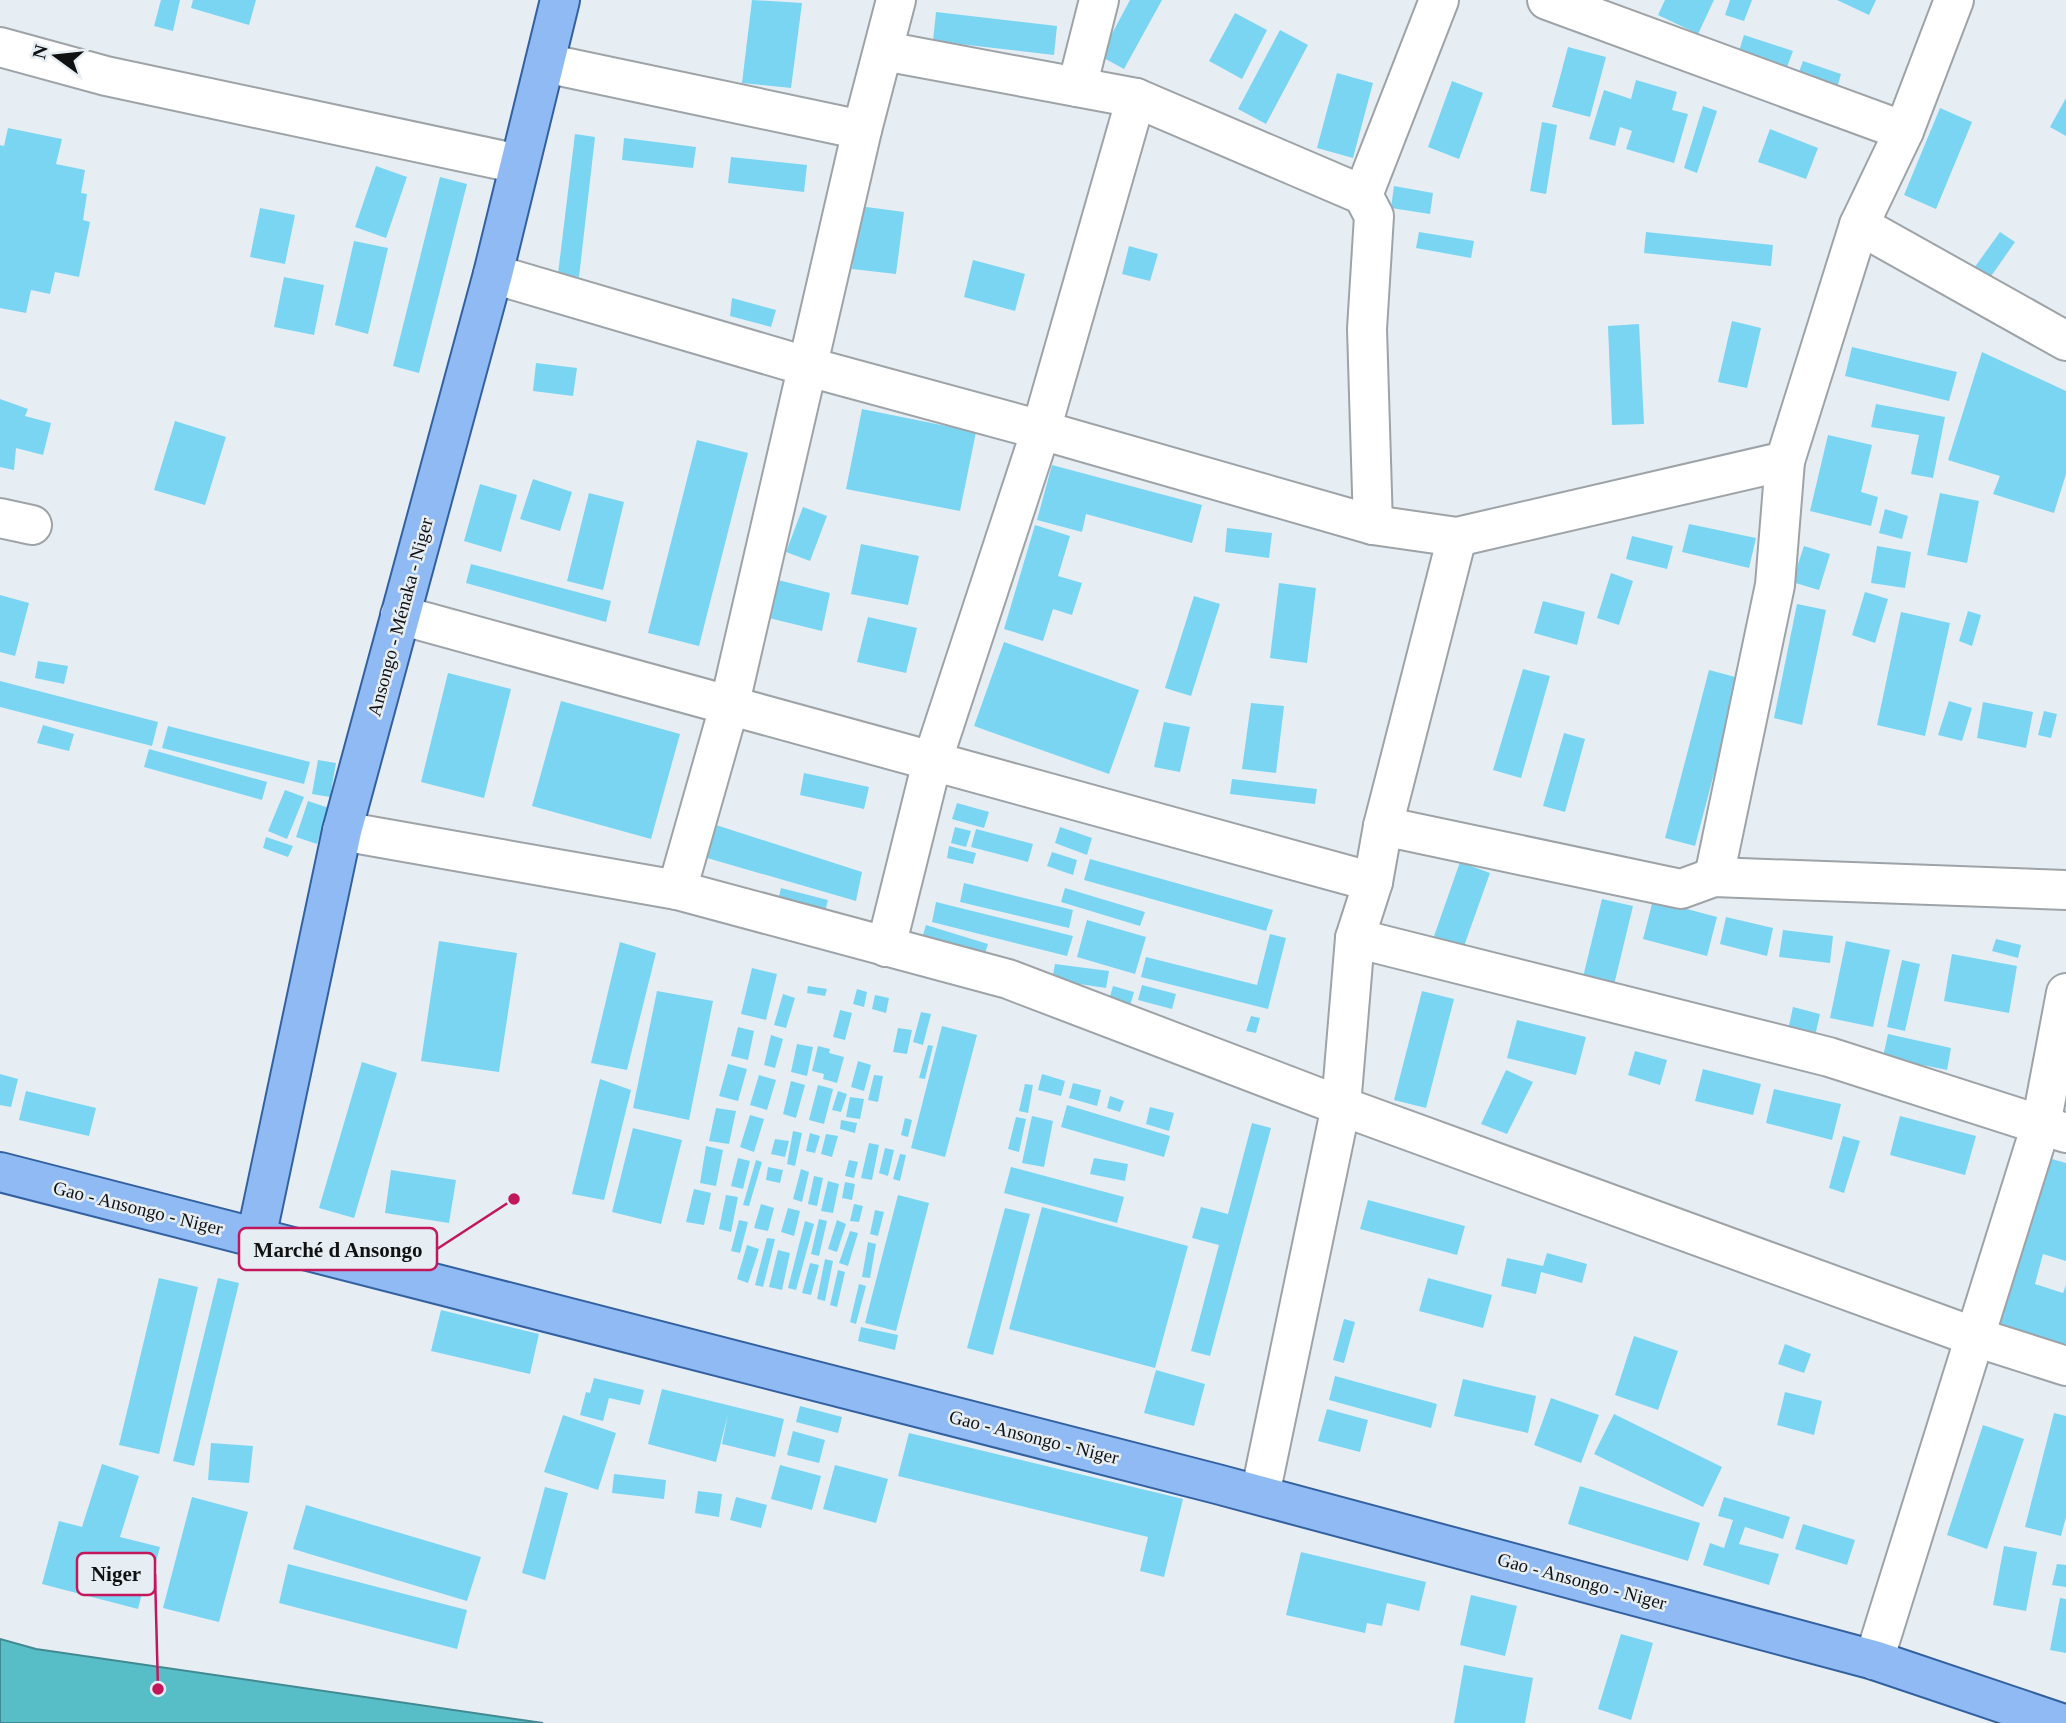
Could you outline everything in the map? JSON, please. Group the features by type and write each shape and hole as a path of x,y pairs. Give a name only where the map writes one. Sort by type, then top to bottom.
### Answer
{"main road":[{"name":"Ansongo - Ménaka - Niger","path":"256,1238 342,831 493,274 560,0"},
{"name":"Gao - Ansongo - Niger","path":"0,1172 1260,1495 1874,1660 2061,1723"}],"street":[{"path":"677,890 729,707 862,130 896,0"},
{"path":"1077,87 1099,0"},
{"path":"1363,195 1439,0"},
{"path":"1546,0 1904,131"},
{"path":"1714,877 1775,585 1785,461 1858,225 1904,131 1954,0"},
{"path":"0,47 106,76 519,164"},
{"path":"884,51 1136,98 1363,195 1374,216 1367,329 1373,525"},
{"path":"545,63 862,130"},
{"path":"886,947 932,762 1041,429 1136,98"},
{"path":"1858,225 2066,341"},
{"path":"493,274 809,367 1041,429 1373,525 1457,537 1785,461"},
{"path":"1260,1495 1341,1106 1355,938 1373,883 1383,826 1457,537"},
{"path":"400,615 1373,883"},
{"path":"1383,826 1681,890 1714,877 2066,890"},
{"path":"342,831 677,890 1008,979 1341,1106 1975,1337 2066,1366"},
{"path":"1355,938 1829,1057 2054,1129"},
{"path":"1874,1660 1975,1337 2054,1129 2066,993"}],"water":[{"path":"0,1639 36,1649 543,1723 0,1723"}],"building":[{"path":"161,0 180,0 173,31 154,26"},
{"path":"193,0 256,0 249,25 191,8"},
{"path":"752,0 802,3 791,88 742,83"},
{"path":"1130,0 1162,0 1124,69 1100,56"},
{"path":"1665,0 1714,0 1698,34 1658,15"},
{"path":"1730,0 1752,0 1744,21 1725,15"},
{"path":"1837,0 1876,0 1869,15"},
{"path":"936,12 1057,26 1054,55 933,41"},
{"path":"1235,13 1267,30 1242,79 1209,61"},
{"path":"1280,30 1308,45 1266,124 1238,109"},
{"path":"1744,35 1793,51 1787,67 1739,51"},
{"path":"1568,47 1606,57 1590,117 1552,107"},
{"path":"1803,61 1841,74 1837,88 1798,75"},
{"path":"1337,73 1373,83 1353,158 1317,148"},
{"path":"1636,80 1677,92 1672,110 1688,114 1674,163 1626,149 1632,131 1620,127 1615,146 1589,139 1604,90 1631,99"},
{"path":"1452,81 1483,93 1459,159 1428,147"},
{"path":"2066,98 2066,136 2050,127"},
{"path":"1703,106 1717,111 1697,173 1684,168"},
{"path":"1940,108 1972,122 1936,209 1904,195"},
{"path":"1542,122 1557,125 1546,194 1530,191"},
{"path":"8,128 62,139 56,164 85,170 81,193 87,194 83,220 90,222 79,277 55,272 50,294 31,290 26,313 0,308 0,145 4,146"},
{"path":"1770,129 1818,148 1806,179 1758,162"},
{"path":"575,134 595,137 579,277 558,274"},
{"path":"624,138 696,147 693,168 622,160"},
{"path":"731,157 807,165 804,192 728,183"},
{"path":"376,166 407,177 386,238 355,227"},
{"path":"440,177 467,184 419,373 393,366"},
{"path":"1394,186 1433,193 1430,214 1391,208"},
{"path":"859,206 904,212 896,274 852,269"},
{"path":"260,208 295,215 285,264 250,257"},
{"path":"1419,232 1474,241 1471,258 1416,248"},
{"path":"1646,232 1773,245 1771,266 1644,253"},
{"path":"2000,232 2015,242 1987,282 1972,271"},
{"path":"354,241 388,248 368,334 335,325"},
{"path":"1129,246 1158,254 1150,281 1122,274"},
{"path":"973,260 1025,274 1015,311 964,297"},
{"path":"284,277 324,285 314,335 274,327"},
{"path":"732,298 776,310 771,327 730,316"},
{"path":"1732,321 1761,328 1747,388 1718,382"},
{"path":"1639,324 1644,424 1612,425 1608,326"},
{"path":"1852,347 1957,372 1949,401 1845,376"},
{"path":"1982,352 2066,391 2066,474 2054,513 1993,494 2000,476 1948,460"},
{"path":"536,363 577,368 573,396 533,391"},
{"path":"0,399 28,409 25,416 51,423 43,455 16,448 14,470 0,467"},
{"path":"1876,404 1945,417 1933,478 1911,474 1919,435 1871,427"},
{"path":"862,409 976,432 960,511 846,489"},
{"path":"175,421 226,437 205,505 154,490"},
{"path":"1828,435 1872,445 1861,492 1878,497 1871,526 1810,511"},
{"path":"697,440 748,453 699,646 648,633"},
{"path":"1052,465 1202,505 1192,543 1086,514 1082,532 1037,520"},
{"path":"533,479 572,492 560,531 520,519"},
{"path":"480,484 517,495 501,552 464,541"},
{"path":"589,493 624,502 603,590 567,581"},
{"path":"1940,493 1979,501 1967,563 1927,555"},
{"path":"803,507 827,516 810,561 786,552"},
{"path":"1885,509 1908,516 1902,539 1879,533"},
{"path":"1689,524 1756,538 1749,568 1682,552"},
{"path":"1035,525 1070,536 1058,576 1082,583 1072,615 1053,609 1043,641 1004,629"},
{"path":"1227,528 1272,533 1269,558 1225,552"},
{"path":"1632,536 1673,546 1667,569 1626,559"},
{"path":"861,544 919,556 908,605 851,594"},
{"path":"1804,546 1830,554 1819,590 1792,582"},
{"path":"1877,546 1911,552 1905,588 1871,583"},
{"path":"471,564 611,601 606,622 466,583"},
{"path":"1611,573 1633,581 1619,625 1597,618"},
{"path":"778,580 830,593 822,631 769,618"},
{"path":"1279,583 1316,588 1307,663 1270,658"},
{"path":"1865,592 1888,599 1875,643 1852,635"},
{"path":"0,595 29,603 15,656 0,652"},
{"path":"1194,596 1220,604 1191,696 1165,688"},
{"path":"1543,601 1585,612 1577,645 1534,633"},
{"path":"1797,604 1826,610 1802,725 1774,718"},
{"path":"1968,611 1981,615 1972,646 1959,641"},
{"path":"1901,612 1950,623 1925,736 1877,725"},
{"path":"868,617 917,628 906,673 857,662"},
{"path":"1004,642 1139,690 1109,774 974,726"},
{"path":"38,661 68,666 64,684 35,678"},
{"path":"1523,669 1550,676 1521,778 1493,770"},
{"path":"1709,670 1739,678 1695,846 1665,838"},
{"path":"448,673 511,689 484,798 421,782"},
{"path":"0,681 158,722 152,746 0,707"},
{"path":"561,701 680,734 651,839 532,806"},
{"path":"1949,701 1972,708 1962,741 1938,735"},
{"path":"1983,702 2033,712 2026,748 1977,738"},
{"path":"1251,703 1284,706 1276,773 1242,769"},
{"path":"2044,711 2057,714 2051,738 2038,735"},
{"path":"1164,722 1190,727 1180,772 1154,767"},
{"path":"43,725 74,734 69,751 37,743"},
{"path":"168,726 310,762 304,784 162,748"},
{"path":"1564,733 1585,739 1565,812 1543,806"},
{"path":"149,749 267,782 262,800 144,767"},
{"path":"318,760 336,763 330,797 312,794"},
{"path":"804,773 869,787 864,809 800,795"},
{"path":"1232,779 1317,789 1315,804 1230,794"},
{"path":"285,790 304,797 287,839 268,831"},
{"path":"308,801 329,808 317,844 296,837"},
{"path":"957,803 989,812 984,828 952,819"},
{"path":"716,825 862,872 856,901 707,858"},
{"path":"955,827 971,831 966,847 951,843"},
{"path":"1060,827 1092,838 1087,855 1055,843"},
{"path":"976,829 1033,844 1028,862 971,847"},
{"path":"266,837 293,846 288,857 263,848"},
{"path":"949,846 976,853 973,864 947,858"},
{"path":"1052,852 1077,860 1073,875 1047,866"},
{"path":"1090,859 1273,910 1266,931 1084,880"},
{"path":"1460,862 1490,873 1463,949 1433,939"},
{"path":"964,883 1073,910 1069,928 960,902"},
{"path":"781,888 828,900 824,916 777,904"},
{"path":"1065,888 1145,912 1140,926 1061,902"},
{"path":"1602,899 1633,906 1614,985 1583,977"},
{"path":"1653,900 1717,917 1707,956 1643,939"},
{"path":"936,902 1073,936 1067,956 932,922"},
{"path":"1726,917 1773,928 1767,956 1720,944"},
{"path":"1087,920 1146,937 1135,974 1077,957"},
{"path":"926,925 988,944 983,960 921,941"},
{"path":"1783,930 1833,936 1830,963 1779,957"},
{"path":"1270,934 1286,938 1268,1009 1141,977 1146,957 1257,985"},
{"path":"1996,939 2021,945 2018,958 1992,951"},
{"path":"439,941 517,953 499,1072 421,1061"},
{"path":"1846,941 1890,950 1873,1027 1830,1018"},
{"path":"620,942 656,953 627,1070 591,1063"},
{"path":"1952,954 2017,966 2009,1013 1944,1001"},
{"path":"1902,960 1920,964 1905,1031 1887,1027"},
{"path":"1055,964 1109,971 1106,988 1052,980"},
{"path":"752,968 777,974 766,1020 741,1014"},
{"path":"1142,985 1176,994 1172,1009 1138,1000"},
{"path":"808,986 827,989 825,996 807,993"},
{"path":"1113,986 1134,992 1130,1006 1109,1000"},
{"path":"857,989 867,992 864,1007 853,1004"},
{"path":"657,991 713,1001 689,1120 633,1108"},
{"path":"1422,991 1454,999 1426,1108 1394,1100"},
{"path":"783,994 795,998 786,1028 774,1025"},
{"path":"875,995 889,998 886,1013 872,1009"},
{"path":"1793,1007 1820,1014 1815,1036 1788,1030"},
{"path":"840,1010 852,1013 845,1040 833,1037"},
{"path":"921,1012 931,1014 923,1045 913,1042"},
{"path":"1251,1016 1260,1018 1256,1033 1246,1031"},
{"path":"1517,1020 1586,1037 1576,1075 1507,1058"},
{"path":"942,1026 977,1035 945,1157 911,1148"},
{"path":"738,1027 754,1031 748,1060 731,1056"},
{"path":"898,1028 912,1030 907,1054 893,1052"},
{"path":"1888,1034 1951,1048 1947,1070 1883,1057"},
{"path":"771,1035 783,1039 775,1068 764,1065"},
{"path":"797,1044 813,1047 807,1076 791,1072"},
{"path":"928,1045 933,1046 925,1079 919,1078"},
{"path":"818,1046 830,1049 829,1053 844,1057 837,1083 823,1079 824,1074 812,1071"},
{"path":"1635,1051 1667,1060 1660,1085 1628,1075"},
{"path":"858,1061 871,1065 864,1091 851,1087"},
{"path":"362,1062 397,1073 354,1218 319,1208"},
{"path":"728,1064 747,1069 738,1101 719,1096"},
{"path":"1703,1069 1761,1084 1753,1115 1695,1101"},
{"path":"1506,1070 1533,1082 1507,1134 1481,1124"},
{"path":"0,1074 18,1079 11,1107 0,1105"},
{"path":"1042,1074 1065,1081 1061,1096 1038,1090"},
{"path":"759,1075 776,1080 767,1110 750,1105"},
{"path":"874,1075 883,1076 878,1102 868,1100"},
{"path":"600,1079 631,1090 604,1200 572,1194"},
{"path":"791,1081 805,1085 796,1118 783,1114"},
{"path":"1073,1083 1101,1090 1097,1106 1069,1098"},
{"path":"1025,1084 1033,1085 1028,1113 1019,1111"},
{"path":"818,1085 833,1089 824,1124 809,1120"},
{"path":"1774,1089 1841,1104 1832,1140 1766,1123"},
{"path":"26,1091 96,1108 89,1136 19,1120"},
{"path":"838,1091 847,1094 841,1112 832,1110"},
{"path":"1110,1096 1124,1101 1120,1112 1107,1108"},
{"path":"850,1097 864,1099 860,1119 846,1117"},
{"path":"1067,1105 1170,1136 1164,1157 1061,1127"},
{"path":"1150,1107 1174,1113 1169,1131 1146,1124"},
{"path":"716,1108 736,1111 729,1144 709,1141"},
{"path":"750,1115 764,1119 754,1152 740,1147"},
{"path":"1032,1116 1053,1121 1044,1167 1022,1163"},
{"path":"1900,1116 1976,1136 1965,1175 1890,1155"},
{"path":"1016,1117 1026,1119 1019,1152 1008,1149"},
{"path":"905,1118 912,1120 908,1137 901,1135"},
{"path":"841,1120 857,1123 855,1133 840,1129"},
{"path":"1252,1123 1271,1128 1210,1356 1191,1351 1219,1245 1192,1238 1201,1207 1228,1214"},
{"path":"633,1128 682,1140 661,1224 612,1212"},
{"path":"793,1131 802,1133 795,1166 787,1164"},
{"path":"810,1133 820,1136 815,1153 806,1151"},
{"path":"826,1134 838,1136 832,1157 821,1154"},
{"path":"1843,1136 1860,1141 1844,1193 1829,1188"},
{"path":"775,1139 789,1141 785,1157 771,1154"},
{"path":"869,1143 879,1145 872,1180 861,1178"},
{"path":"706,1146 723,1150 716,1186 700,1183"},
{"path":"885,1148 894,1150 888,1176 879,1173"},
{"path":"900,1154 906,1155 900,1181 893,1179"},
{"path":"2034,1154 2066,1163 2066,1261 2043,1254 2035,1284 2063,1293 2066,1285 2066,1347 1984,1322"},
{"path":"738,1158 750,1161 743,1189 731,1186"},
{"path":"1094,1158 1128,1164 1125,1181 1090,1174"},
{"path":"756,1160 762,1162 749,1206 743,1205"},
{"path":"849,1160 858,1162 854,1178 845,1176"},
{"path":"768,1167 783,1170 780,1183 766,1180"},
{"path":"1011,1167 1124,1197 1117,1223 1004,1193"},
{"path":"801,1169 809,1172 802,1202 793,1199"},
{"path":"391,1170 456,1180 449,1223 385,1213"},
{"path":"814,1176 823,1178 817,1206 808,1204"},
{"path":"828,1181 839,1184 833,1213 821,1211"},
{"path":"845,1182 855,1184 852,1200 842,1198"},
{"path":"694,1189 711,1193 704,1225 686,1222"},
{"path":"726,1195 738,1197 731,1232 719,1229"},
{"path":"898,1195 929,1203 896,1331 865,1323"},
{"path":"1368,1200 1465,1226 1457,1255 1360,1229"},
{"path":"761,1204 774,1208 768,1231 754,1228"},
{"path":"854,1204 863,1206 859,1222 850,1221"},
{"path":"1042,1207 1188,1246 1155,1368 1009,1329"},
{"path":"788,1208 800,1211 794,1236 781,1232"},
{"path":"1005,1208 1030,1214 993,1355 967,1348"},
{"path":"875,1210 884,1212 878,1236 870,1234"},
{"path":"819,1219 827,1221 819,1256 811,1254"},
{"path":"739,1220 748,1222 740,1253 731,1251"},
{"path":"837,1220 846,1224 837,1252 828,1249"},
{"path":"805,1221 814,1224 796,1290 788,1288"},
{"path":"850,1231 858,1233 848,1266 839,1263"},
{"path":"767,1238 775,1239 763,1287 755,1285"},
{"path":"868,1242 876,1244 870,1278 862,1277"},
{"path":"747,1245 759,1249 748,1283 737,1279"},
{"path":"778,1250 790,1253 782,1290 769,1287"},
{"path":"1547,1253 1587,1264 1582,1283 1541,1272 1536,1294 1501,1286 1507,1258 1543,1266"},
{"path":"825,1259 833,1261 825,1301 817,1299"},
{"path":"810,1263 819,1265 811,1295 802,1293"},
{"path":"838,1270 845,1272 837,1307 830,1305"},
{"path":"159,1278 198,1287 159,1454 119,1445"},
{"path":"218,1278 239,1283 194,1466 173,1461"},
{"path":"1428,1278 1492,1295 1483,1328 1419,1311"},
{"path":"859,1284 866,1286 856,1324 850,1322"},
{"path":"441,1310 539,1334 530,1374 431,1351"},
{"path":"1344,1319 1355,1322 1344,1363 1333,1360"},
{"path":"861,1327 898,1335 895,1350 858,1341"},
{"path":"1634,1336 1678,1351 1658,1410 1615,1395"},
{"path":"1785,1344 1811,1354 1804,1373 1778,1364"},
{"path":"1156,1370 1205,1384 1194,1426 1144,1413"},
{"path":"1335,1376 1437,1404 1431,1428 1329,1400"},
{"path":"594,1378 644,1390 640,1405 609,1398 603,1421 580,1415 586,1392 590,1393"},
{"path":"1463,1379 1536,1396 1528,1433 1454,1416"},
{"path":"662,1389 784,1419 775,1457 722,1444 728,1414 716,1462 648,1444"},
{"path":"1785,1392 1822,1401 1814,1435 1777,1425"},
{"path":"1551,1398 1599,1415 1581,1463 1534,1445"},
{"path":"800,1406 842,1417 838,1433 796,1422"},
{"path":"1327,1409 1368,1420 1360,1452 1318,1441"},
{"path":"2054,1413 2066,1416 2066,1517 2061,1536 2025,1527"},
{"path":"1614,1414 1722,1467 1703,1507 1594,1454"},
{"path":"563,1415 616,1433 598,1490 544,1472"},
{"path":"1983,1425 2024,1439 1987,1549 1947,1535"},
{"path":"793,1431 825,1440 819,1463 787,1455"},
{"path":"909,1433 1183,1499 1164,1577 1140,1571 1148,1537 898,1476"},
{"path":"211,1443 253,1446 249,1483 208,1480"},
{"path":"102,1464 139,1476 120,1537 160,1547 147,1594 142,1593 138,1609 42,1584 59,1521 82,1527"},
{"path":"780,1465 821,1476 812,1510 771,1499"},
{"path":"835,1465 888,1479 876,1523 823,1509"},
{"path":"614,1474 666,1480 664,1499 612,1493"},
{"path":"1580,1486 1700,1523 1688,1561 1568,1524"},
{"path":"545,1487 568,1493 545,1580 522,1573"},
{"path":"698,1491 722,1494 719,1517 695,1513"},
{"path":"192,1497 248,1512 219,1622 163,1608"},
{"path":"736,1497 767,1505 761,1528 730,1520"},
{"path":"1724,1497 1790,1517 1783,1539 1745,1527 1739,1544 1779,1554 1769,1585 1703,1565 1710,1543 1724,1548 1733,1520 1718,1516"},
{"path":"306,1505 481,1557 467,1601 293,1549"},
{"path":"1803,1524 1855,1540 1847,1565 1795,1549"},
{"path":"2004,1546 2037,1552 2026,1611 1993,1605"},
{"path":"1301,1552 1426,1582 1419,1611 1387,1603 1382,1626 1367,1623 1365,1633 1286,1615"},
{"path":"288,1564 467,1610 457,1649 279,1603"},
{"path":"2057,1564 2066,1565 2066,1587 2052,1585"},
{"path":"1471,1595 1517,1606 1505,1656 1460,1645"},
{"path":"2060,1598 2066,1599 2066,1653 2050,1650"},
{"path":"1621,1634 1653,1643 1631,1720 1598,1709"},
{"path":"1464,1665 1533,1678 1525,1723 1454,1723"}],"place":[{"name":"Marché d Ansongo","path":"514,1199"},
{"name":"Niger","path":"158,1689"}]}
